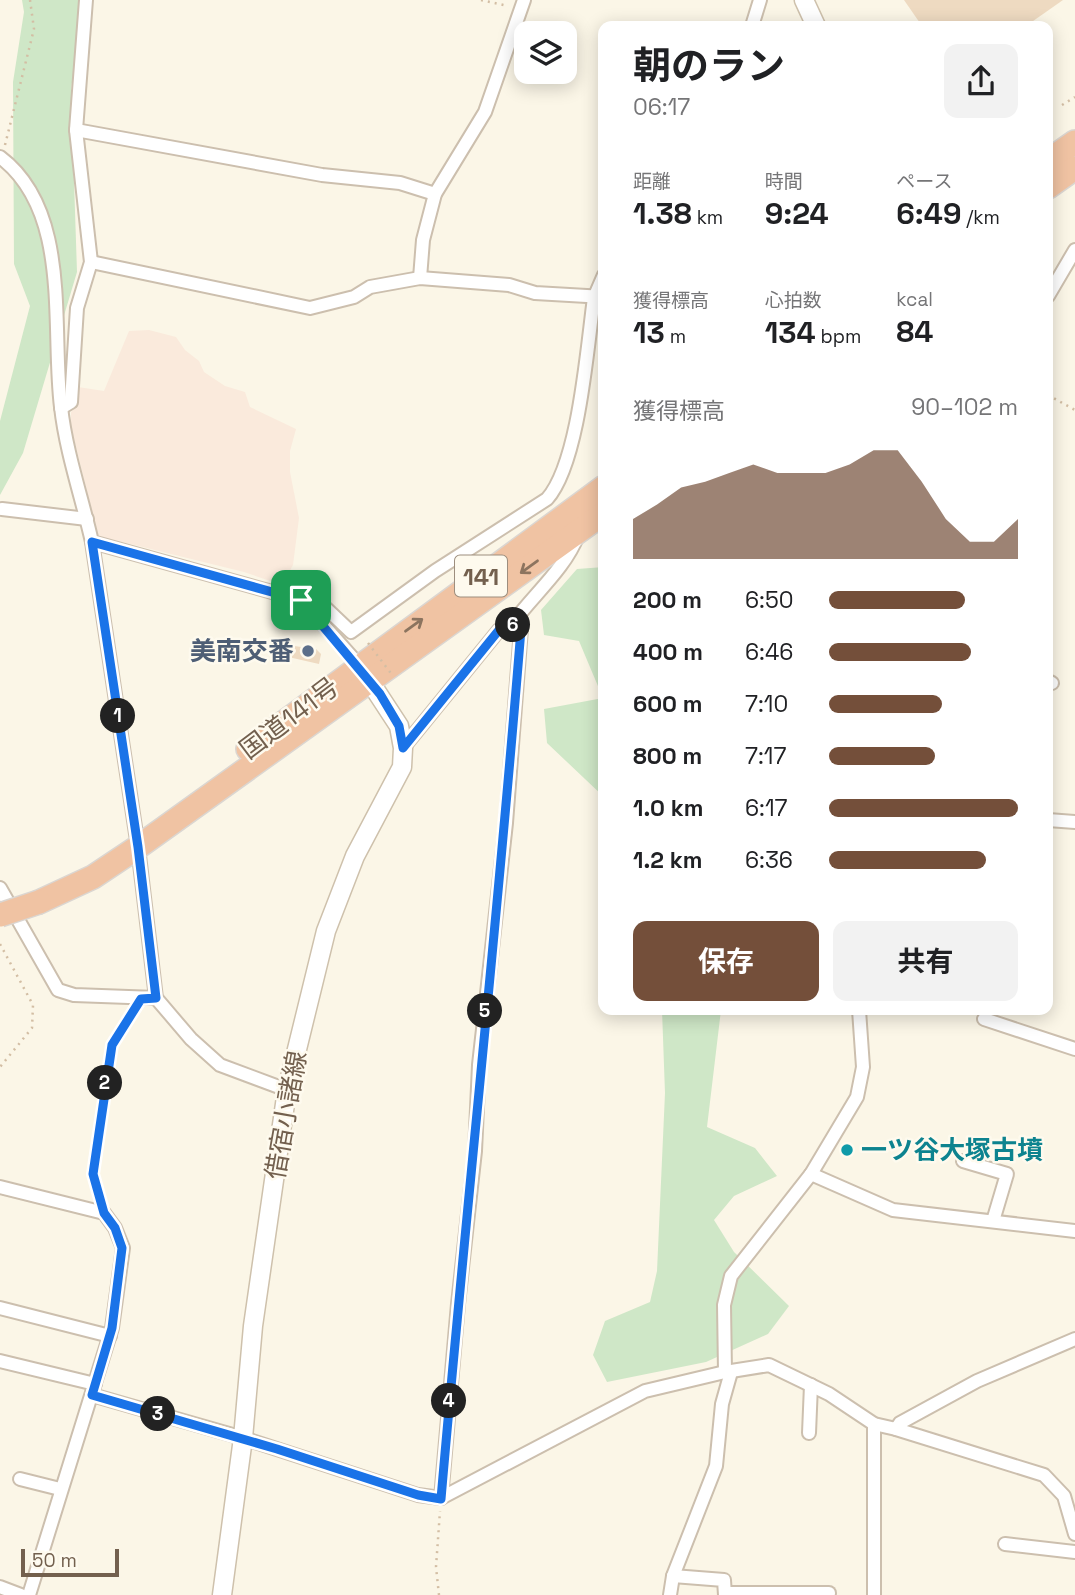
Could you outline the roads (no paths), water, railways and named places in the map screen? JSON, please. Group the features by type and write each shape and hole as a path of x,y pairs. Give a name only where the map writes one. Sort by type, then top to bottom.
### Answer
{"highway":[{"path":"1053,157 1075,142"},
{"path":"1053,184 1075,169"},
{"name":"国道141号","path":"364,673 598,492"},
{"name":"国道141号","path":"0,915 38,902 93,877 146,841 171,810 364,673 598,517"}],"main road":[{"path":"804,0 814,21"},
{"path":"364,673 399,726 403,748"},
{"name":"借宿小諸線","path":"222,1595 243,1438 253,1326 287,1090 326,931 355,856 402,767 403,748"}],"street":[{"path":"61,408 71,402 77,308 91,262 76,130 86,0"},
{"path":"754,21 760,0"},
{"path":"420,278 423,240 435,194 485,112 522,4"},
{"path":"76,130 322,175 400,183 435,194"},
{"path":"1,158 31,188 55,267 61,408 92,542 146,841 156,998 191,1040 220,1065 287,1090"},
{"path":"1053,287 1075,250"},
{"path":"91,262 310,308 354,297 370,287 420,278 509,285 535,293 598,297"},
{"path":"301,600 312,596 351,632 435,571 547,499 558,488 569,451 598,302"},
{"path":"2,509 87,519"},
{"path":"403,748 499,630 512,624 533,594 570,555 579,531"},
{"path":"92,542 301,600 364,673"},
{"path":"441,1499 475,1151 479,1065 506,823 521,629 512,624"},
{"path":"1053,820 1075,822"},
{"path":"0,888 58,990 74,995 156,998"},
{"path":"670,1595 673,1576 716,1465 728,1372 724,1305 732,1276 811,1174 857,1097 863,1067 859,1015"},
{"path":"984,1019 1075,1049"},
{"path":"962,1161 1007,1174 993,1220"},
{"path":"811,1174 893,1210 1075,1231"},
{"path":"0,1187 104,1213 115,1228 122,1248 110,1336 29,1595"},
{"path":"0,1308 110,1336"},
{"path":"896,1429 900,1423 977,1381 1075,1339"},
{"path":"0,1362 418,1495 441,1499 645,1391 769,1365 811,1385 874,1424 1044,1475 1064,1496 1075,1534"},
{"path":"809,1433 811,1385"},
{"path":"874,1424 874,1595"},
{"path":"20,1479 60,1489"},
{"path":"1005,1544 1075,1552"},
{"path":"673,1576 724,1580 725,1594 829,1593"},
{"path":"0,1587 21,1595"}],"place":[{"name":"美南交番","path":"308,651"},
{"name":"一ツ谷大塚古墳","path":"847,1150"}]}
